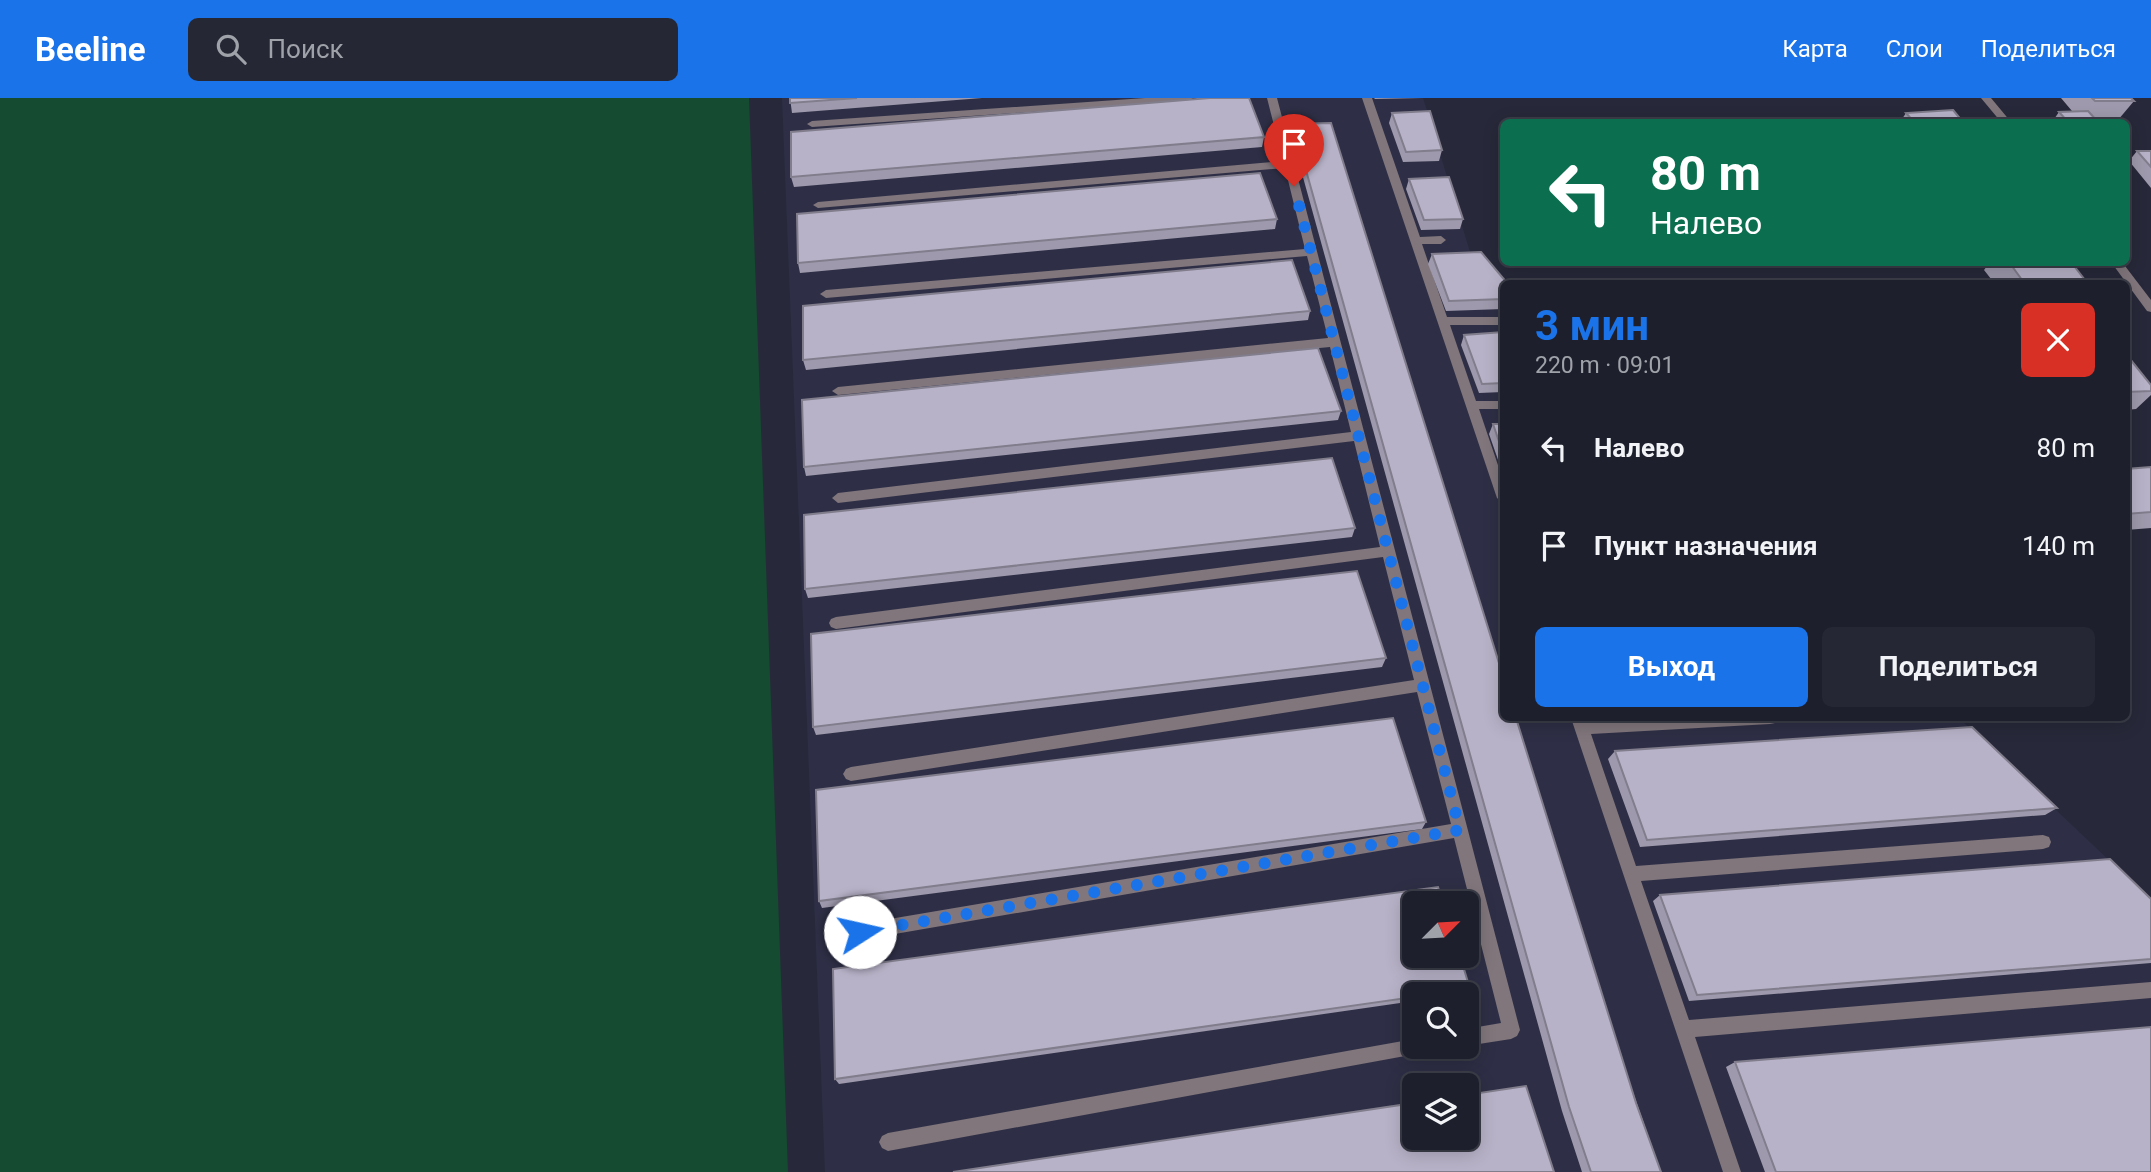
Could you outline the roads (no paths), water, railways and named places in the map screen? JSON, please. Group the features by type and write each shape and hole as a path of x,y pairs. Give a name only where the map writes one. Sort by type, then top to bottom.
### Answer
{"street":[{"path":"812,124 1188,98"},
{"path":"1272,98 1511,1030 1479,1036"},
{"path":"1367,98 1500,489"},
{"path":"1986,98 2004,119"},
{"path":"817,205 1289,164"},
{"path":"1416,241 1441,240"},
{"path":"826,294 1311,252"},
{"path":"2119,266 2130,280"},
{"path":"2130,280 2151,308"},
{"path":"1443,321 1500,321"},
{"path":"838,391 1334,342"},
{"path":"1472,405 1500,405"},
{"path":"838,498 1359,436"},
{"path":"836,623 1388,551"},
{"path":"851,774 1422,685"},
{"path":"1656,721 1580,723 1732,1172"},
{"path":"860,932 1460,830"},
{"path":"1631,874 2043,842"},
{"path":"1683,1029 2151,990"},
{"path":"888,1142 1402,1049"}]}
